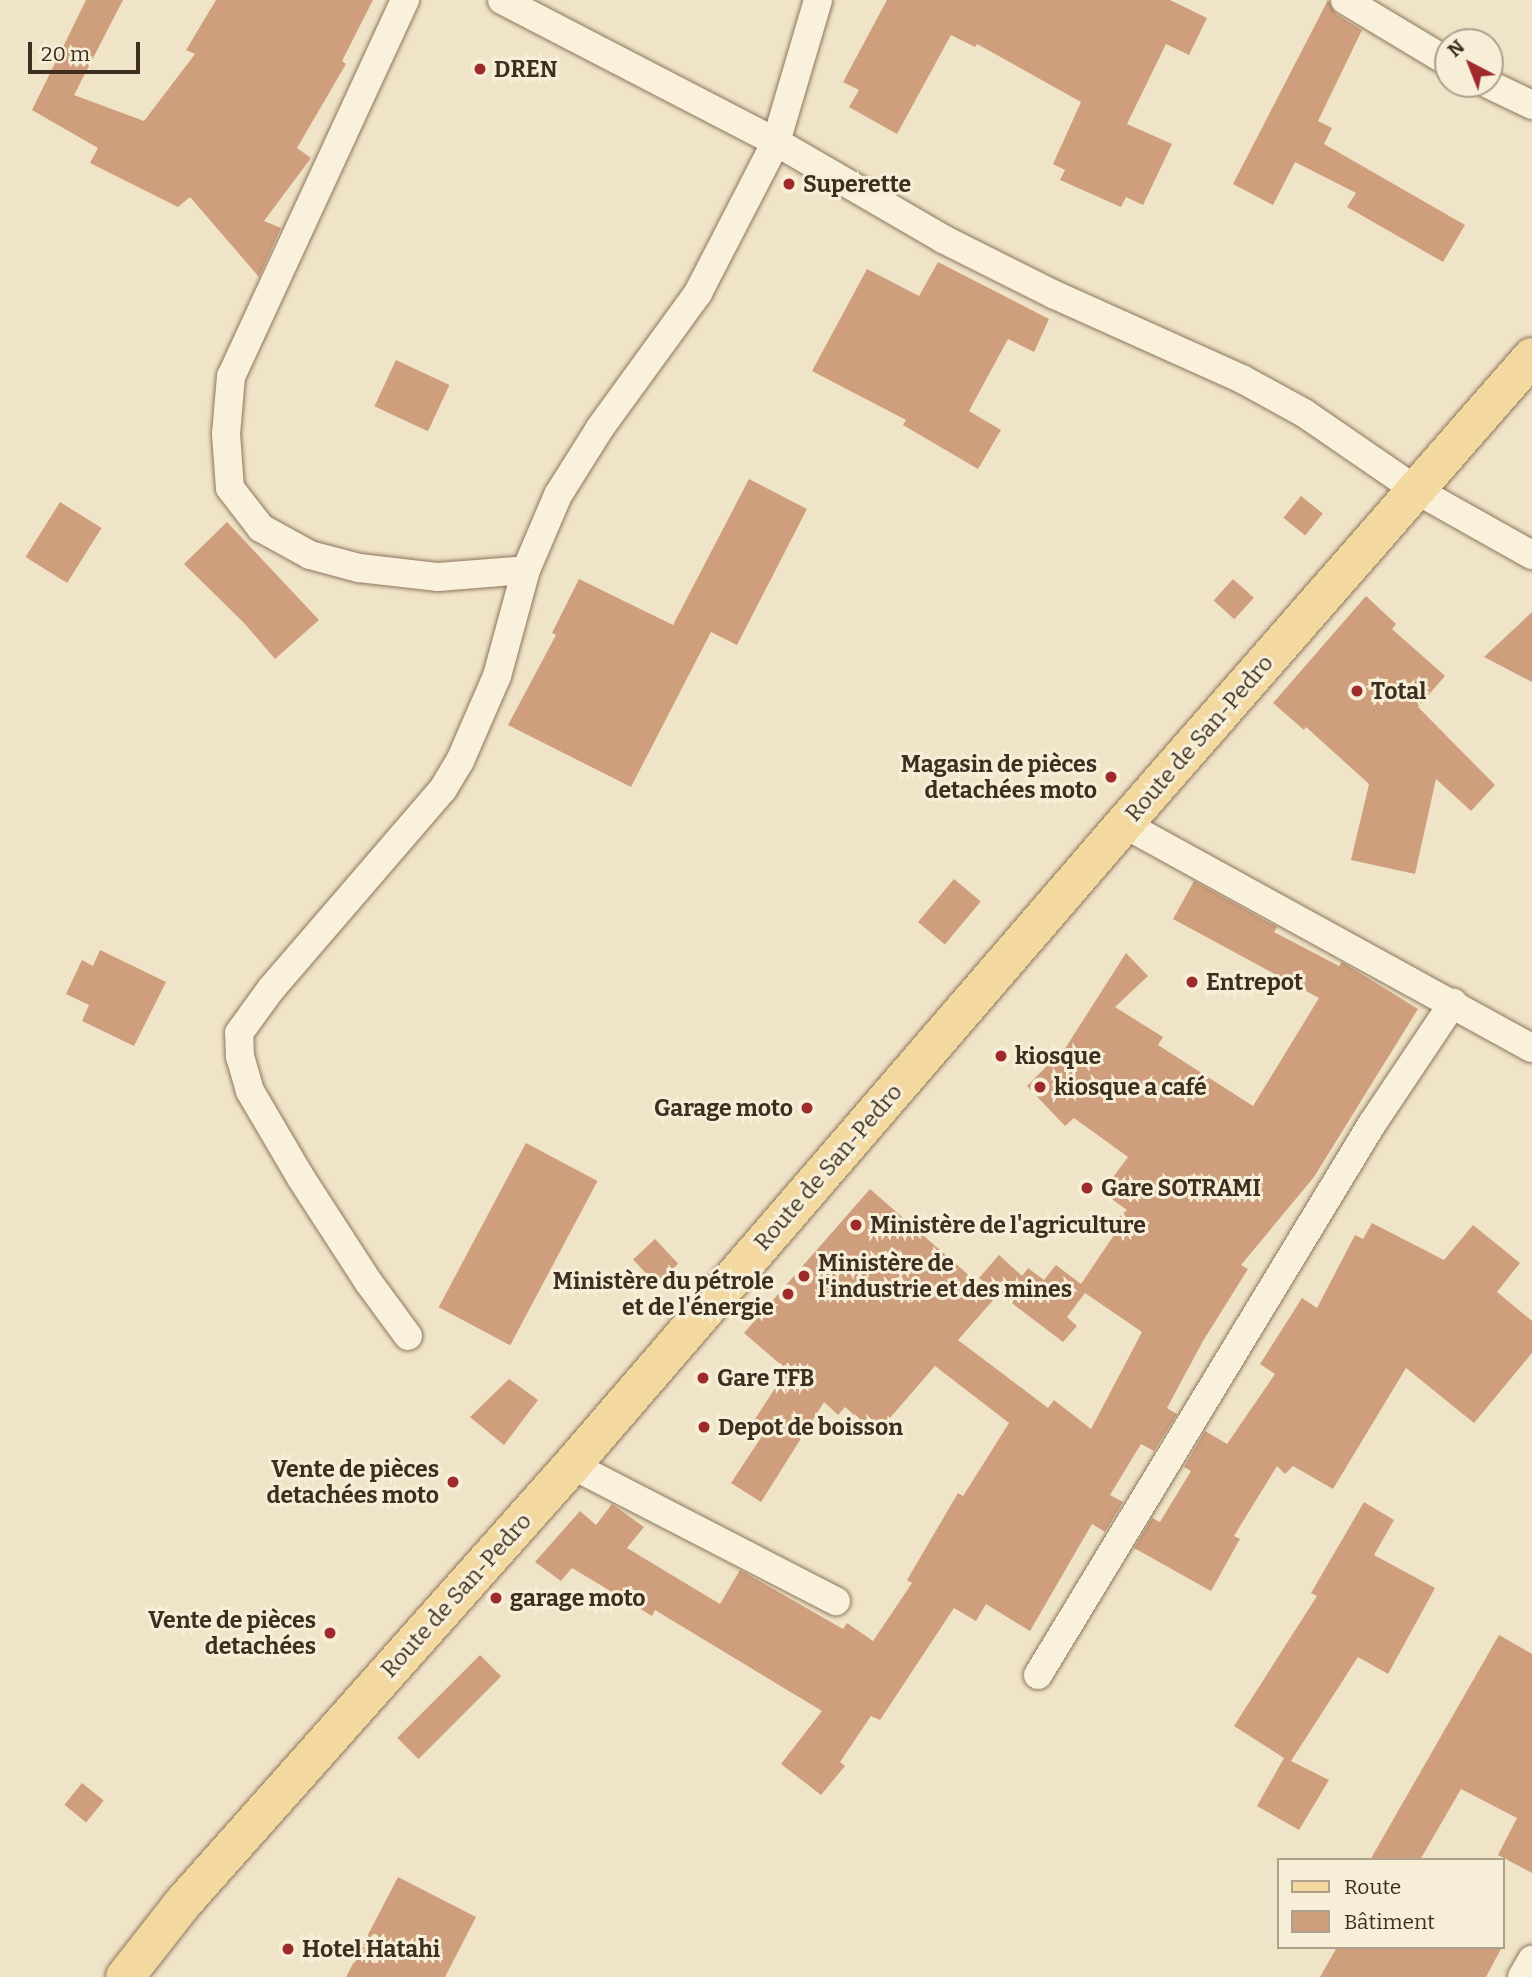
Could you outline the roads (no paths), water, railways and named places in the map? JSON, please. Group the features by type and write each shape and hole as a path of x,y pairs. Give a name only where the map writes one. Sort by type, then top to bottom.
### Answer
{"main road":[{"name":"Route de San-Pedro","path":"126,1977 192,1893 572,1465 1124,824 1532,357"}],"street":[{"path":"405,0 231,376 226,434 230,488 261,528 310,555 359,568 438,577 526,570"},
{"path":"502,0 776,142 943,239 1273,396 1304,413 1416,490 1532,555"},
{"path":"408,1336 369,1283 308,1189 250,1091 240,1057 239,1033 271,989 443,789 460,761 497,676 526,570 558,495 600,428 698,293 776,142 818,0"},
{"path":"1345,0 1434,54"},
{"path":"1504,92 1532,105"},
{"path":"1124,824 1532,1048"},
{"path":"1038,1675 1371,1124 1453,1003"},
{"path":"572,1465 836,1601"},
{"path":"1522,1977 1532,1960"}],"place":[{"name":"DREN","path":"480,69"},
{"name":"Superette","path":"789,184"},
{"name":"Total","path":"1357,691"},
{"name":"Magasin de pièces detachées moto","path":"1111,777"},
{"name":"Entrepot","path":"1192,982"},
{"name":"kiosque","path":"1001,1056"},
{"name":"kiosque a café","path":"1040,1087"},
{"name":"Garage moto","path":"807,1108"},
{"name":"Gare SOTRAMI","path":"1087,1188"},
{"name":"Ministère de l'agriculture","path":"856,1225"},
{"name":"Ministère de l'industrie et des mines","path":"804,1276"},
{"name":"Ministère du pétrole et de l'énergie","path":"788,1294"},
{"name":"Gare TFB","path":"703,1378"},
{"name":"Depot de boisson","path":"704,1427"},
{"name":"Vente de pièces detachées moto","path":"453,1482"},
{"name":"garage moto","path":"496,1598"},
{"name":"Vente de pièces detachées","path":"330,1633"},
{"name":"Hotel Hatahi","path":"288,1949"}]}
